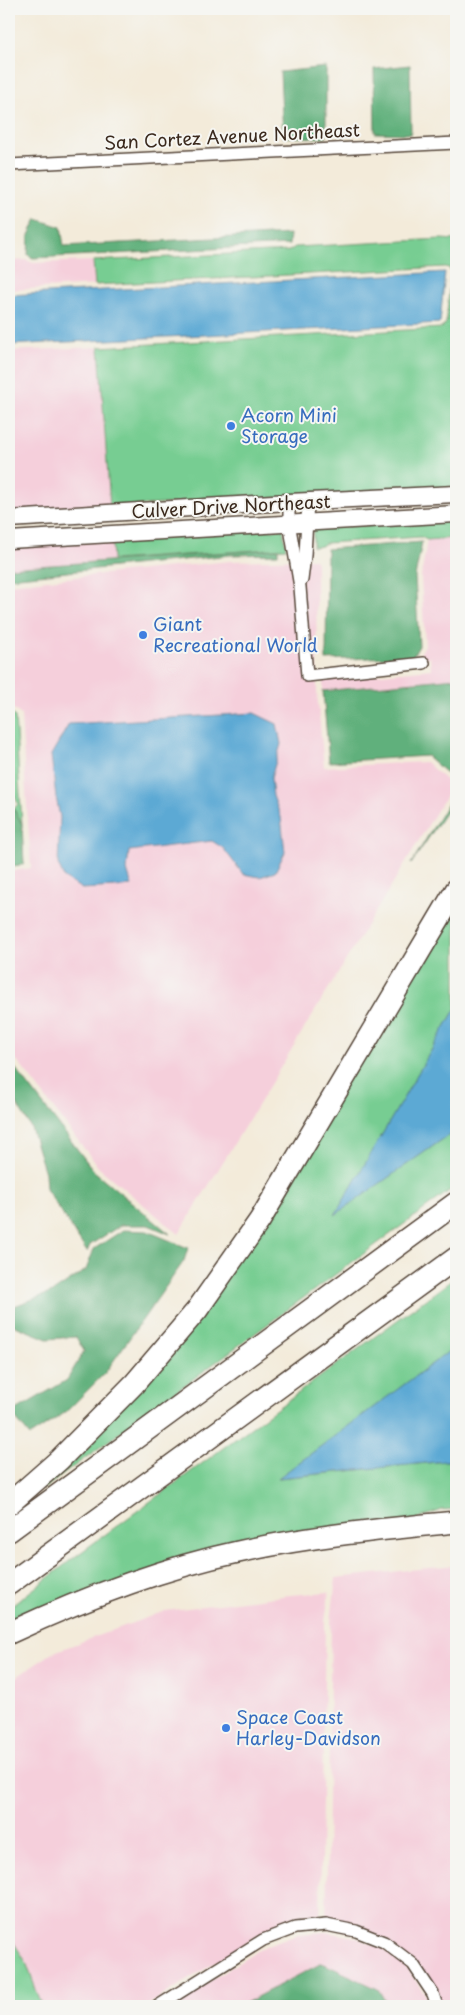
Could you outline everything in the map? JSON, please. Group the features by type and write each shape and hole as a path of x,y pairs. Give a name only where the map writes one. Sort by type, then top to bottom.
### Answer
{"highway":[{"path":"9,1504 59,1460 134,1384 197,1310 260,1220 456,890"},
{"path":"9,1531 456,1203"},
{"path":"9,1584 456,1258"},
{"path":"9,1633 64,1607 148,1576 237,1552 317,1537 456,1522"}],"street":[{"name":"San Cortez Avenue Northeast","path":"9,165 456,143"},
{"name":"Culver Drive Northeast","path":"9,519 456,494"},
{"path":"300,587 304,572 308,501"},
{"path":"289,502 289,522 300,587 307,676 424,664"},
{"name":"Culver Drive Northeast","path":"9,540 289,522 456,514"},
{"path":"158,2006 263,1940 296,1928 326,1925 356,1931 384,1942 413,1964 433,1994 437,2006"}],"shaded area":[{"path":"26,260 33,263 93,261 95,285 9,290 9,261"},
{"path":"99,347 110,507 9,513 9,351"},
{"path":"456,538 456,678 323,691 323,680 431,669 430,657 418,658 425,645 421,577 427,540"},
{"path":"112,540 113,560 9,568 9,546"},
{"path":"316,559 317,692 324,767 426,762 452,786 179,1234 99,1168 9,1050 9,872 31,868 21,715 9,705 9,695 12,693 9,649 9,584 230,561"},
{"path":"456,1565 456,2006 437,2006 433,1994 384,1942 326,1925 331,1622 336,1578"},
{"path":"329,1592 325,1622 320,1920 293,1922 259,1935 146,2006 42,2006 26,1962 9,1935 9,1682 54,1652 165,1611 290,1595"},
{"path":"325,1932 354,1937 381,1947 407,1968 427,1997 430,2006 388,2006 378,1989 322,1963 239,2006 170,2006 267,1945 297,1934"}],"green space":[{"path":"410,65 411,134 375,133 374,69"},
{"path":"326,67 326,138 283,137 280,72"},
{"path":"37,219 61,227 64,246 290,234 289,245 33,258 28,255 29,235"},
{"path":"441,239 456,240 456,488 110,507 99,347 442,328 446,323 451,272 449,268 445,267 95,285 93,261 289,251 295,247"},
{"path":"456,520 456,538 427,540 421,537 326,543 313,547 313,528"},
{"path":"283,529 286,548 113,560 112,540"},
{"path":"422,542 415,577 419,646 413,656 326,660 327,549"},
{"path":"278,549 278,554 230,555 9,578 9,568"},
{"path":"456,678 456,782 427,756 329,762 323,691"},
{"path":"9,712 15,717 22,824 14,809 18,804 9,781"},
{"path":"456,790 456,797 411,864"},
{"path":"14,809 22,824 24,864 9,867 9,810"},
{"path":"456,906 456,1008 336,1214 456,1130 456,1186 43,1489 41,1485 153,1373"},
{"path":"9,1060 94,1171 170,1234 148,1225 121,1225 90,1245 87,1252 46,1189 45,1173 31,1128 9,1091"},
{"path":"123,1230 147,1231 188,1248 184,1261 105,1373 66,1412 30,1436 11,1413 67,1380 84,1351 76,1337 47,1339 13,1325 14,1306 53,1292 86,1270 94,1249"},
{"path":"456,1277 456,1346 279,1478 456,1460 456,1509 442,1510 409,1522 295,1536 9,1629 9,1608 76,1556"},
{"path":"9,1935 26,1962 42,2006 9,2006"},
{"path":"322,1963 378,1989 388,2006 239,2006"}],"water":[{"path":"445,272 440,323 9,345 9,295"},
{"path":"254,713 277,724 281,744 271,778 273,796 281,817 285,852 275,872 260,877 243,874 223,848 212,841 129,851 127,870 132,886 82,889 64,878 58,864 60,817 51,755 69,724"},
{"path":"456,1008 456,1130 335,1215"},
{"path":"456,1346 456,1460 278,1478"}],"place":[{"name":"Acorn Mini Storage","path":"231,426"},
{"name":"Giant Recreational World","path":"143,635"},
{"name":"Space Coast Harley-Davidson","path":"226,1728"}]}
